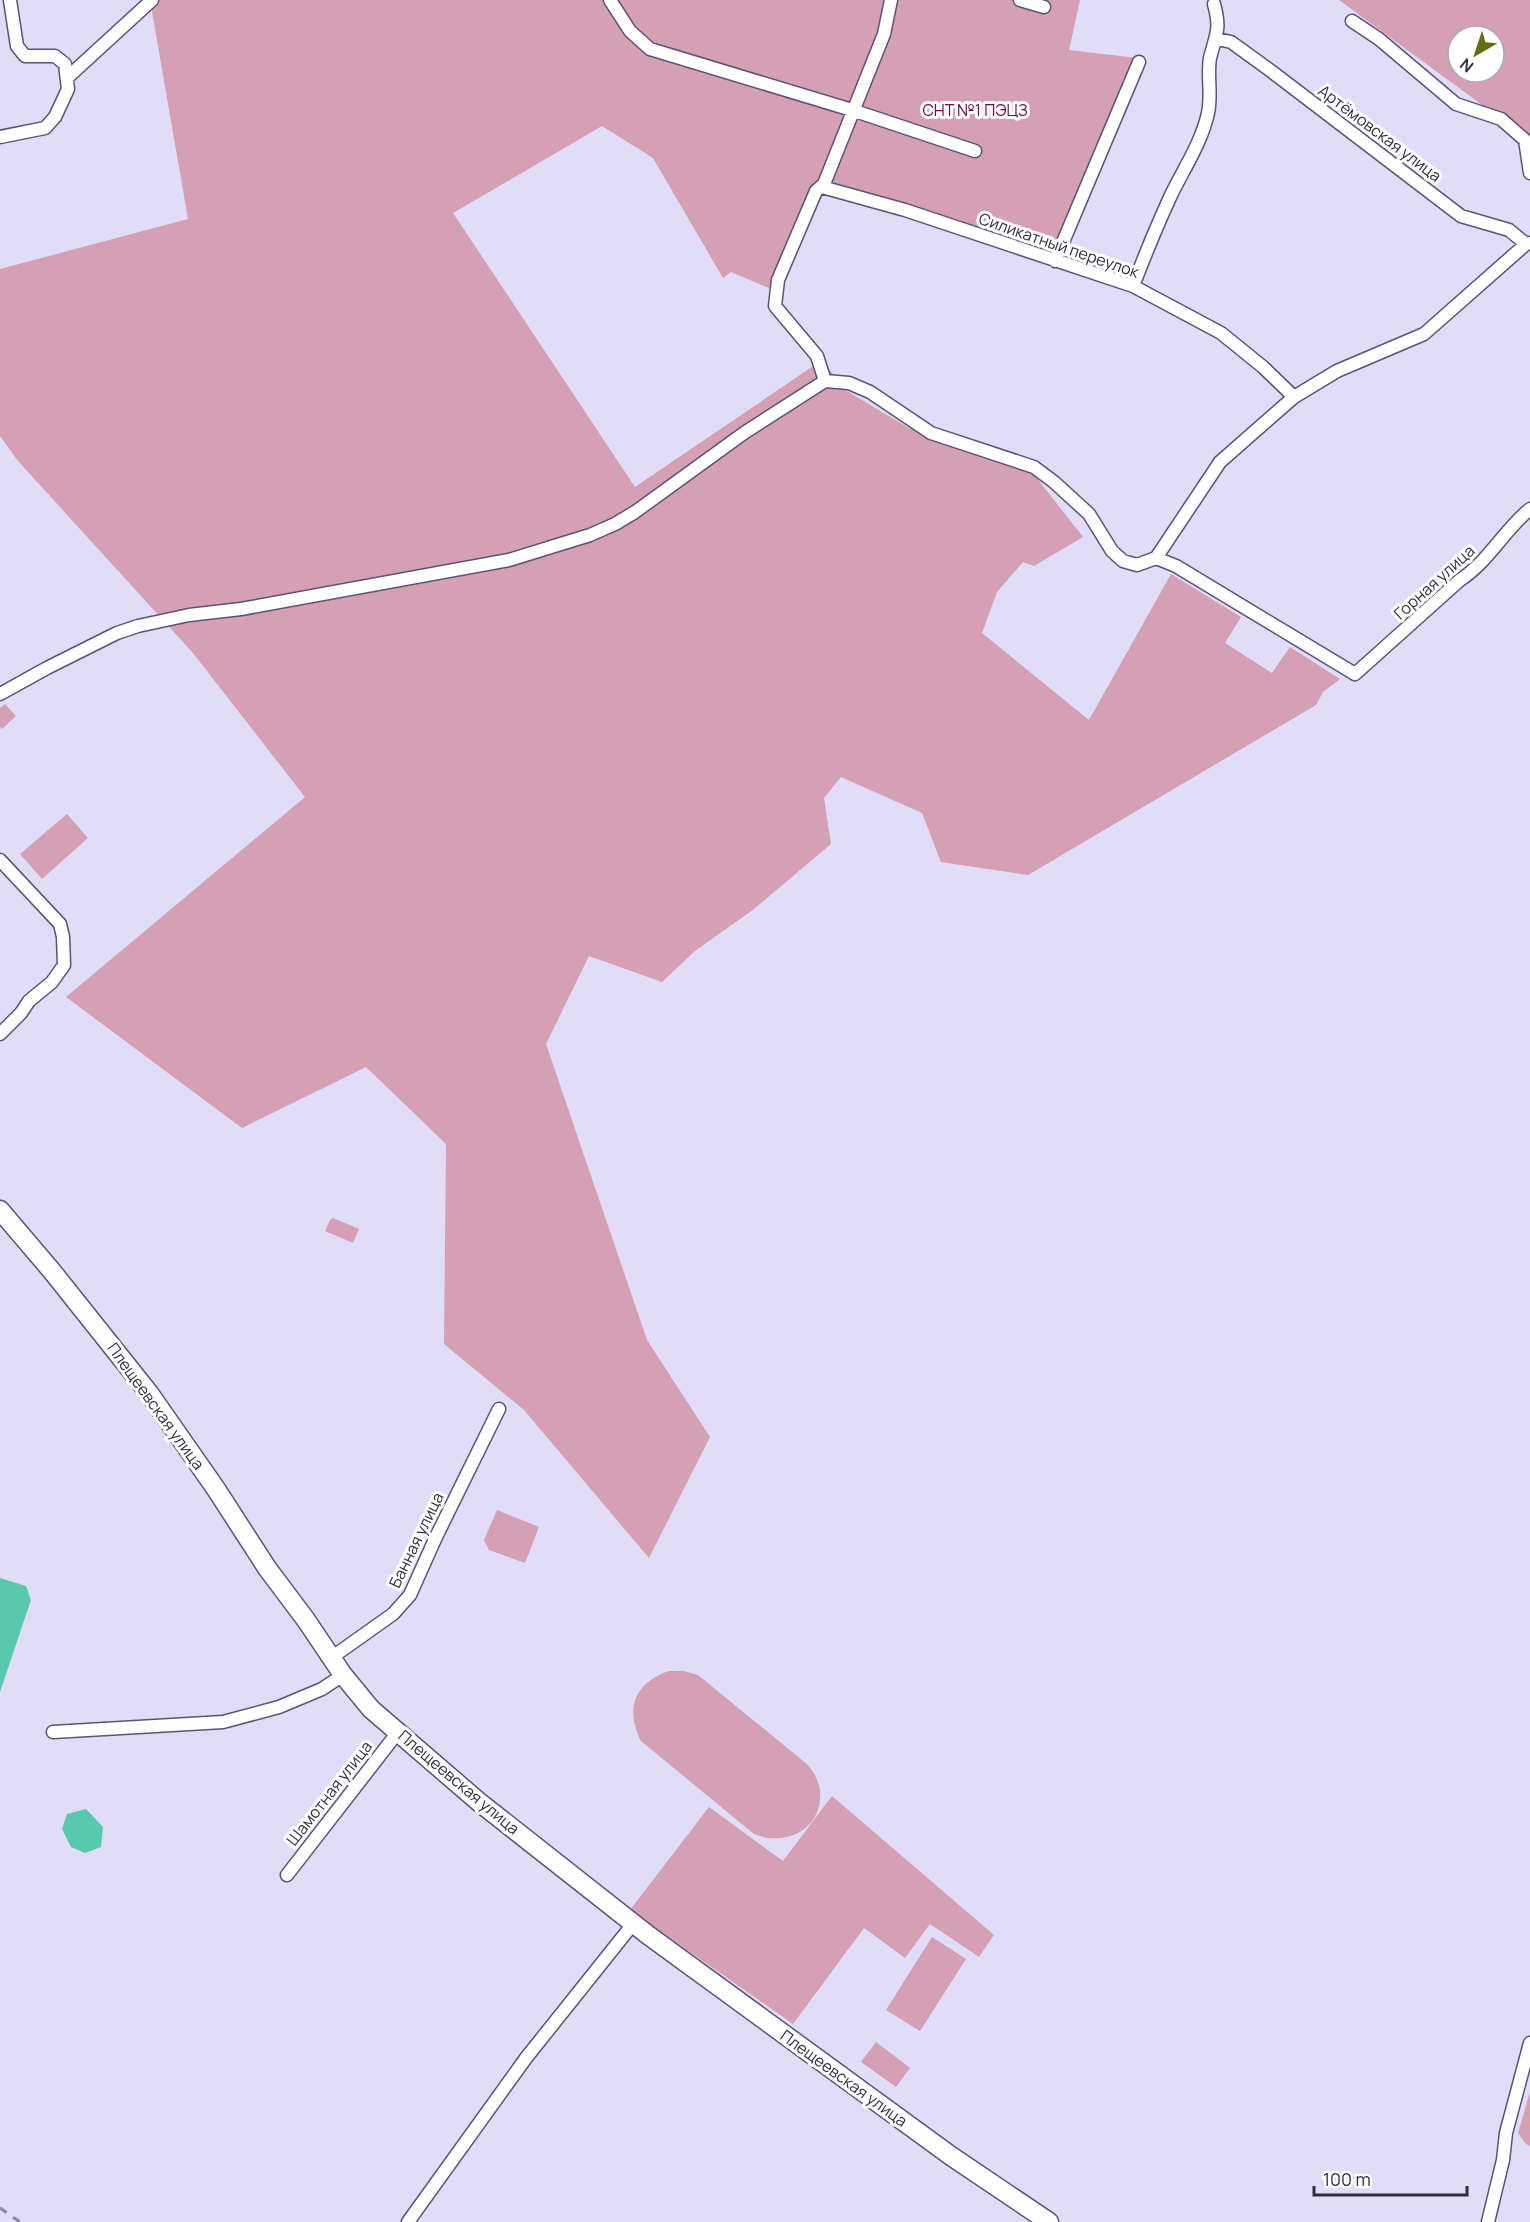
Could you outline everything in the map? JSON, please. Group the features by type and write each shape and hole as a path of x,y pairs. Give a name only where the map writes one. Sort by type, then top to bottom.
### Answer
{"street":[{"path":"0,137 45,128 55,117 68,89 65,64 55,56 25,56 17,46 10,0"},
{"path":"68,77 152,0"},
{"path":"610,0 630,31 650,49 852,110 975,151"},
{"path":"825,381 817,356 775,306 778,280 816,191 822,187 884,34 891,0"},
{"path":"1020,0 1044,7"},
{"path":"1132,286 1149,243 1194,151 1208,114 1211,96 1210,59 1217,39 1218,19 1214,4"},
{"path":"1352,21 1379,39 1456,104 1501,119 1525,140 1530,173"},
{"name":"Артёмовская улица","path":"1217,39 1231,42 1271,71 1461,216 1509,230 1528,244"},
{"path":"1055,261 1139,62"},
{"name":"Силикатный переулок","path":"822,187 905,210 1132,286 1221,333 1263,367 1294,397"},
{"path":"0,694 117,633 138,626 189,615 241,609 509,560 590,535 635,512 744,433 825,381 849,383 870,392 931,433 1034,467 1089,514 1112,550 1123,561 1137,565 1156,558 1220,462 1294,397 1337,371 1424,334 1528,244"},
{"name":"Горная улица","path":"1156,558 1176,566 1355,674 1474,571 1514,523 1530,509"},
{"path":"0,860 60,924 64,965 51,982 0,1034"},
{"name":"Плещеевская улица","path":"0,1210 149,1393 216,1488 267,1568 362,1699 479,1802 633,1924 951,2156 1049,2222"},
{"name":"Банная улица","path":"331,1658 393,1614 410,1595 499,1409"},
{"path":"53,1732 223,1722 279,1707 322,1689 343,1675"},
{"name":"Шамотная улица","path":"287,1875 398,1732"},
{"path":"408,2222 526,2058 633,1924"},
{"path":"1488,2222 1503,2160 1506,2133 1530,2043"}],"green space":[{"name":"СНТ №1 ПЭЦЗ","path":"150,0 1080,0 1069,50 1137,58 1055,250 826,180 814,182 771,289 731,272 723,278 653,158 602,126 453,213 635,487 822,360 845,390 909,428 1032,472 1083,537 1034,566 1023,562 997,592 982,633 1089,720 1171,574 1241,617 1225,643 1272,673 1290,647 1340,679 1323,692 1316,705 1028,875 941,862 922,813 841,777 824,798 831,844 754,909 695,951 662,982 589,956 546,1044 647,1340 710,1437 649,1558 524,1410 444,1344 446,1144 366,1067 242,1128 66,997 305,797 193,653 18,461 0,436 0,269 188,219"},
{"path":"1339,0 1530,0 1530,140 1454,84 1506,84 1506,24 1446,24 1446,78"},
{"path":"5,704 16,716 2,729 0,727 0,708"},
{"path":"67,814 88,838 42,879 20,854"},
{"path":"333,1218 359,1229 353,1243 325,1231"},
{"path":"497,1510 539,1527 525,1563 489,1550 484,1540"},
{"path":"669,1671 684,1671 698,1675 808,1765 816,1777 820,1791 819,1805 809,1825 800,1832 778,1838 754,1834 641,1741 634,1718 636,1699 648,1682"},
{"path":"832,1796 994,1935 979,1957 930,1924 905,1958 864,1928 793,2024 630,1910 709,1807 783,1861"},
{"path":"932,1937 966,1959 920,2031 886,2010"},
{"path":"876,2042 910,2068 896,2087 861,2062"},
{"path":"1530,2092 1530,2146 1518,2133"}],"shaded area":[{"path":"0,1578 26,1586 31,1600 0,1692"},
{"path":"86,1809 103,1827 101,1847 85,1853 71,1847 62,1829 67,1814"}],"railway":[{"path":"0,2208 20,2222"}]}
